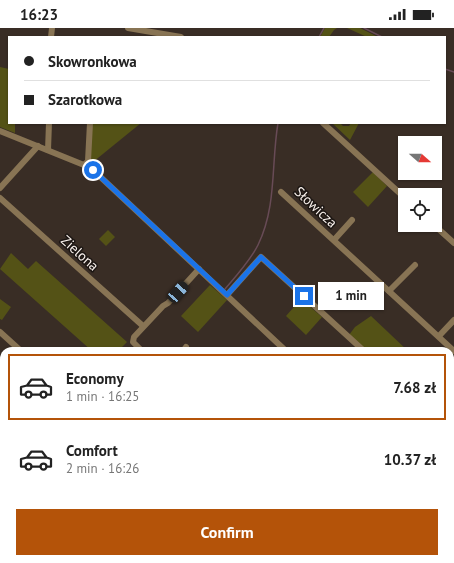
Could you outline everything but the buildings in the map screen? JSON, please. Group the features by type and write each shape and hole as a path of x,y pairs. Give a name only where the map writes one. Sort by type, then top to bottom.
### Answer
{"street":[{"path":"128,28 175,36"},
{"path":"48,124 48,150"},
{"path":"84,165 88,161 90,124"},
{"path":"324,124 398,192"},
{"path":"0,131 93,170 282,347"},
{"path":"0,188 38,146"},
{"name":"Słowicza","path":"281,192 450,347"},
{"name":"Zielona","path":"0,198 143,326"},
{"name":"Słowicza","path":"334,240 352,220"},
{"path":"442,232 454,243"},
{"path":"227,295 261,257 360,347"},
{"path":"389,291 415,265"},
{"path":"138,347 133,340 143,326 168,303 199,269"},
{"path":"438,336 454,320"},
{"path":"0,332 17,347"}],"shaded area":[{"path":"325,28 337,28 330,36 321,36"},
{"path":"347,28 360,28 376,36 365,36"},
{"path":"0,67 8,69 8,124 15,124 15,133 0,127"},
{"path":"91,124 140,124 93,162 90,160"},
{"path":"333,124 349,126 350,124 358,124 350,140"},
{"path":"373,172 387,186 368,207 353,192"},
{"path":"108,230 115,237 106,246 99,239"},
{"path":"11,253 28,269 36,261 127,342 122,347 88,347 0,269"},
{"path":"210,285 227,300 198,332 181,316"},
{"path":"0,299 11,307 2,320 0,319"},
{"path":"301,299 322,317 306,335 286,316"},
{"path":"371,316 404,347 362,347 349,335 355,327"}],"waterway":[{"path":"320,36 324,28"},
{"path":"364,28 380,36"},
{"path":"446,69 454,72"},
{"path":"225,289 251,257 264,230 271,200 278,124"}],"route":[{"path":"93,170 227,295 261,257 304,296"}]}
